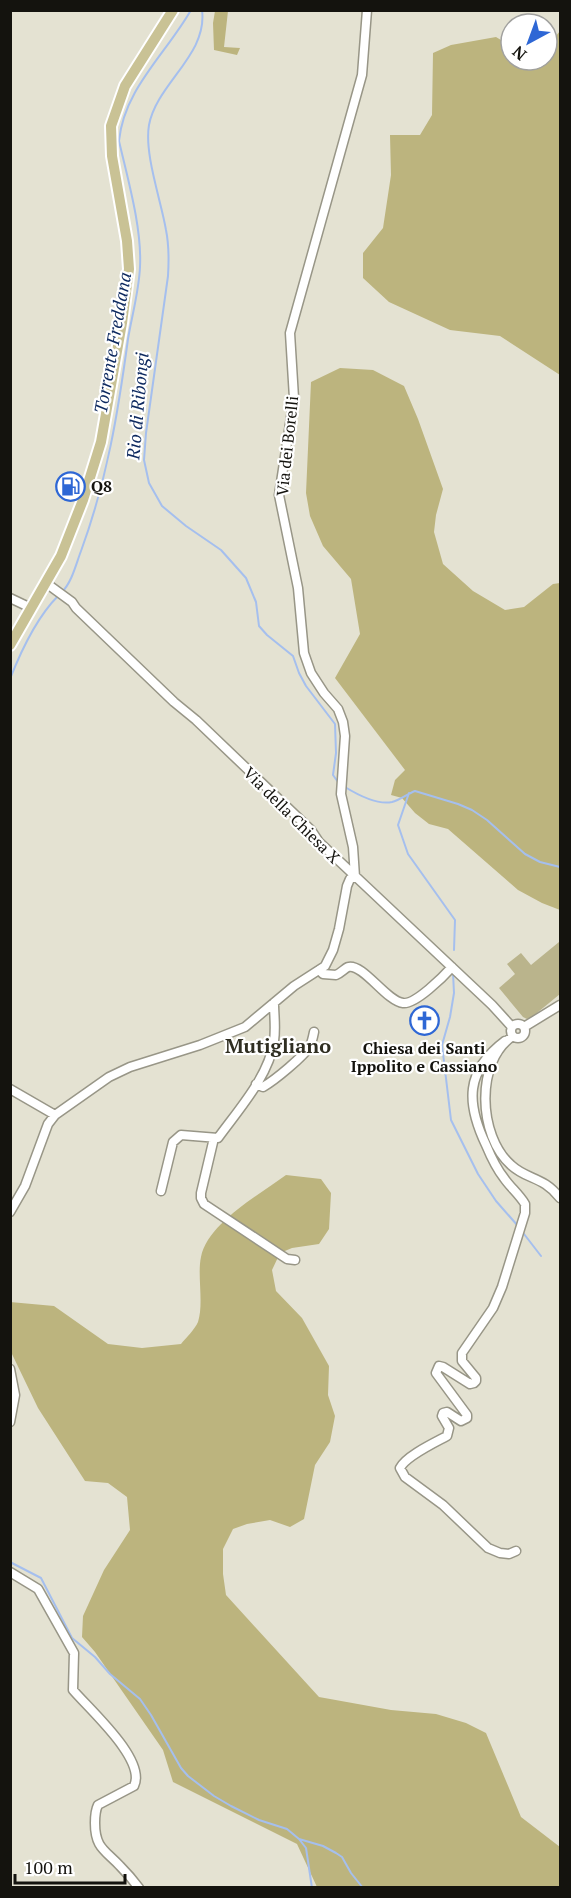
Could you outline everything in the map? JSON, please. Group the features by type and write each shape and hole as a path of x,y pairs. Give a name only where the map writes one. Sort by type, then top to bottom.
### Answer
{"main road":[{"path":"10,645 31,608 49,586 95,464 107,414 129,269 129,255 112,156 111,126 124,86 173,10"}],"street":[{"name":"Via dei Borelli","path":"355,877 353,847 341,790 345,736 343,722 338,709 311,673 304,653 298,588 279,495 294,398 290,333 362,75 367,10"},
{"name":"Via della Chiesa X","path":"49,586 72,602 174,702 196,720 311,830 319,842 355,877 492,1005 510,1035"},
{"path":"10,598 31,608"},
{"path":"10,1212 25,1186 48,1124 55,1115 109,1077 130,1067 235,1032 254,1020 294,986 325,966 333,950 339,929 347,886 350,879 355,877"},
{"path":"319,970 323,974 336,975 346,968 355,968 392,998 403,1003 411,1002 437,983 452,967"},
{"path":"161,1191 173,1142 181,1135 218,1138 263,1074 274,1045 274,1003"},
{"path":"510,1035 521,1037 524,1034 524,1027 561,1005"},
{"path":"256,1084 263,1087 305,1051 311,1044 314,1032"},
{"path":"510,1035 494,1059 488,1076 484,1095 486,1122 500,1151 512,1167 543,1181 561,1198"},
{"path":"510,1035 486,1058 478,1070 471,1098 478,1128 496,1165 526,1208 502,1287 492,1308 462,1353 462,1361 476,1381 470,1384 443,1366 436,1369 436,1373 467,1418 461,1421 447,1412 443,1413 442,1416 449,1428 447,1436 411,1457 400,1468 405,1477 443,1505 488,1548 509,1554 516,1551"},
{"path":"10,1089 55,1115"},
{"path":"213,1138 201,1193 204,1204 287,1259 296,1260"},
{"path":"10,1369 15,1395 10,1422"},
{"path":"10,1572 38,1589 74,1653 73,1690 100,1718 134,1765 136,1777 134,1786 98,1805 95,1814 95,1834 104,1852 121,1866 139,1887"}],"shaded area":[{"path":"215,11 228,11 224,47 240,48 237,55 214,50"},
{"path":"559,32 560,375 500,336 450,330 389,302 363,278 363,253 383,228 391,175 390,135 420,135 432,115 433,53 451,45 496,37 499,39 499,72 559,72"},
{"path":"340,368 373,370 404,386 443,489 434,532 443,564 473,591 505,610 524,607 553,584 560,583 560,910 518,890 448,829 429,824 402,798 391,795 395,780 405,770 335,678 360,634 351,579 323,546 310,516 306,493 311,382"},
{"path":"559,942 560,994 527,1019 499,988 515,974 507,964 521,953 531,965"},
{"path":"286,1175 321,1179 331,1193 329,1229 319,1244 292,1248 280,1253 272,1270 276,1291 302,1318 329,1366 328,1395 335,1416 330,1442 315,1465 304,1519 290,1527 270,1520 233,1529 223,1549 226,1595 319,1697 391,1710 436,1714 466,1723 486,1733 521,1817 560,1847 560,1887 317,1887 297,1844 173,1782 163,1750 95,1652 82,1637 83,1616 104,1570 130,1530 127,1497 108,1483 85,1481 38,1408 11,1352 10,1302 54,1306 108,1344 142,1348 181,1344 198,1322 201,1257 213,1233 236,1211"}],"waterway":[{"name":"Torrente Freddana","path":"62,592 75,567 105,472 138,285 139,236 119,141 123,122 137,88 191,10"},
{"name":"Rio di Ribongi","path":"202,10 202,26 197,41 162,96 149,125 149,149 164,218 169,264 144,460 149,483 162,506 221,550 246,578 256,602 259,626 293,656 306,686 335,724 336,753 333,775 338,782"},
{"name":"Torrente Freddana","path":"10,679 36,625 58,596"},
{"name":"Rio di Ribongi","path":"345,787 374,801 386,803 415,791 458,804 487,820 525,854 540,862 560,867"},
{"path":"409,793 398,825 408,854 455,920 454,950"},
{"path":"453,973 454,993 442,1045 451,1120 478,1174 496,1201 518,1226"},
{"path":"524,1234 541,1256"},
{"path":"10,1562 41,1578 72,1638 140,1699 188,1776 231,1806 259,1820 287,1829 299,1839 306,1848 312,1888"},
{"path":"299,1839 323,1846 342,1857 363,1888"}],"place":[{"name":"Q8","path":"70,486"},
{"name":"Chiesa dei Santi Ippolito e Cassiano","path":"424,1020"}],"district":[{"name":"Mutigliano","path":"278,1046"}]}
